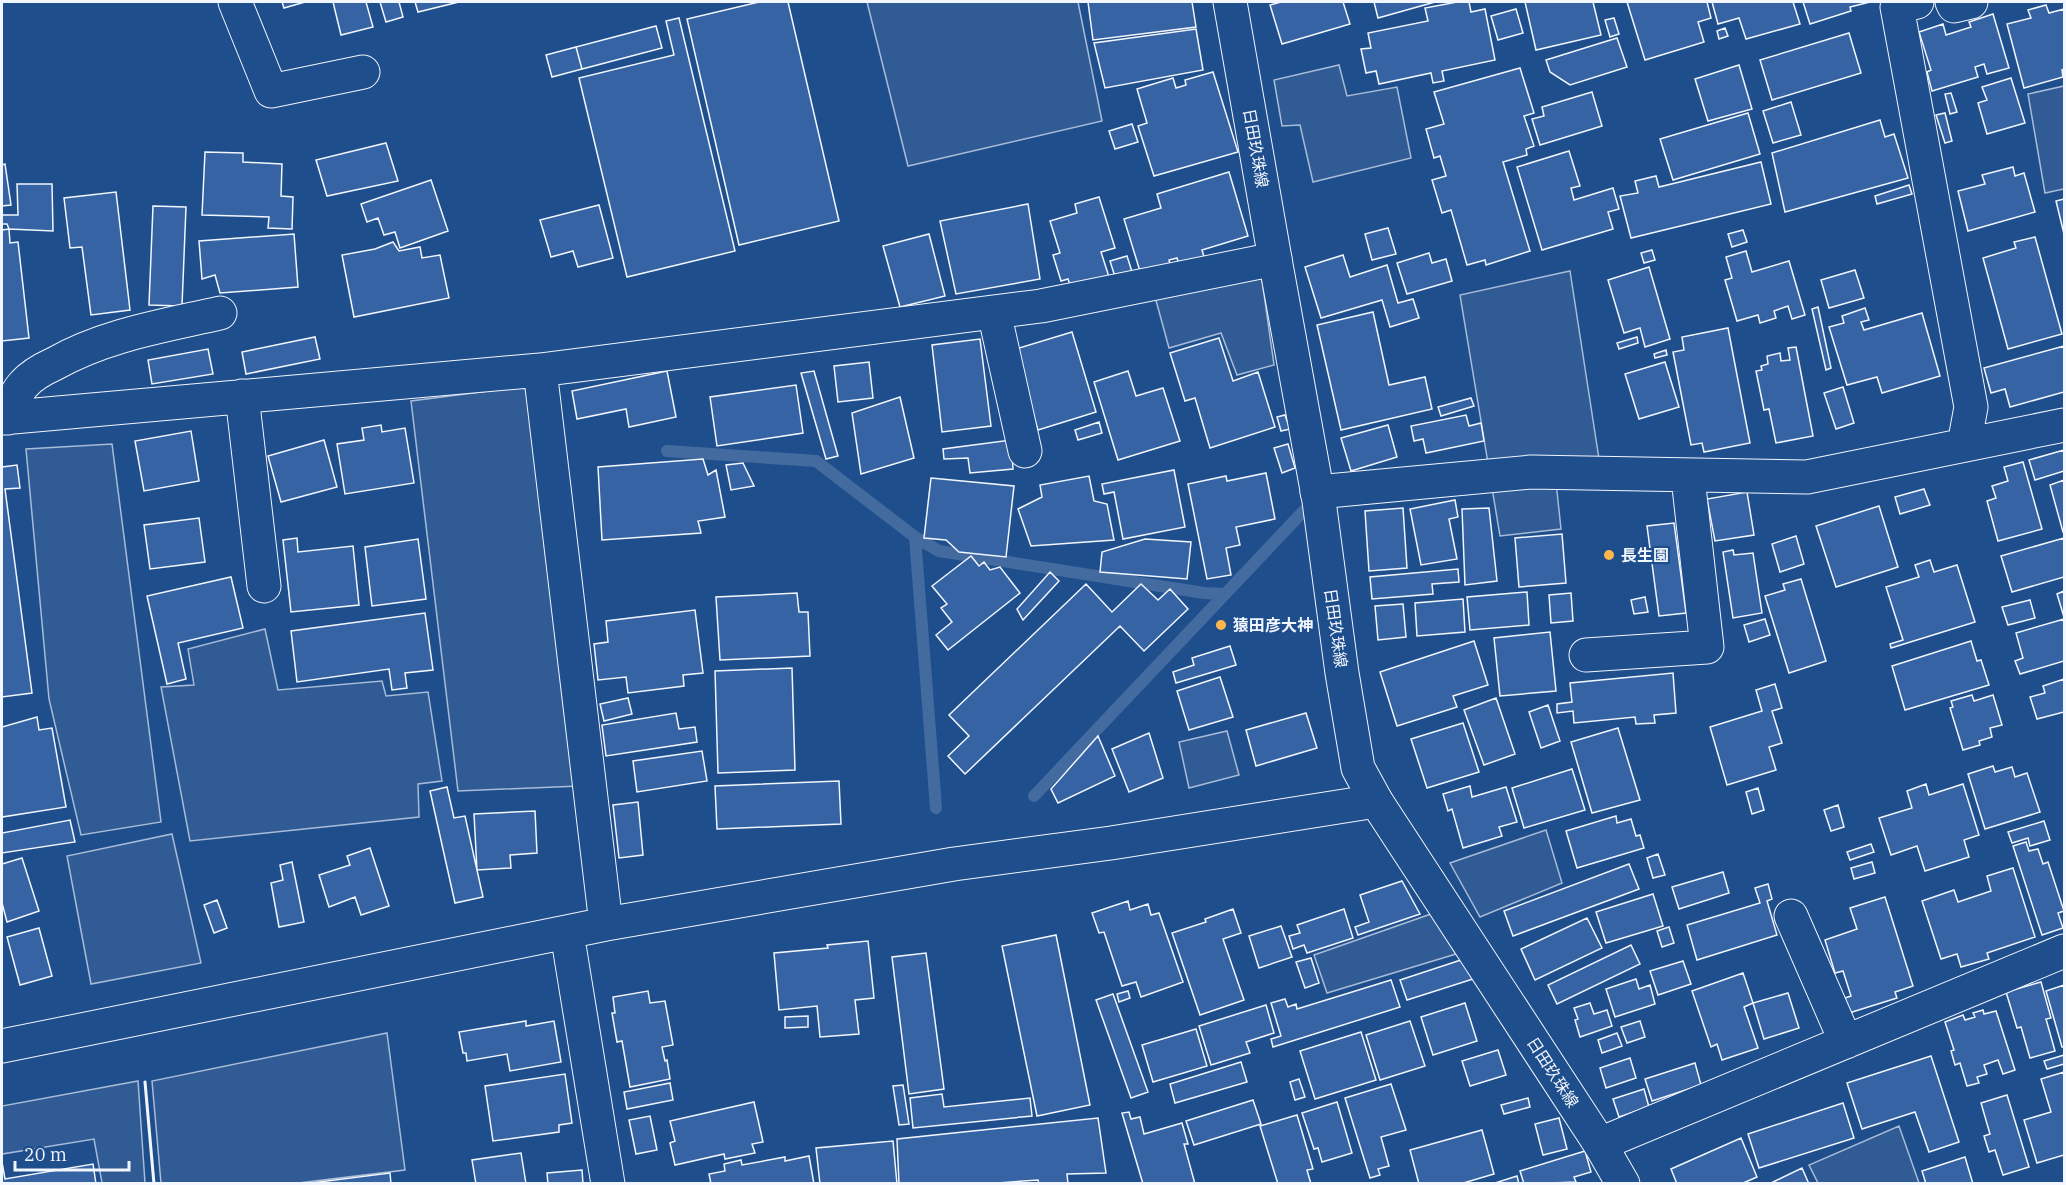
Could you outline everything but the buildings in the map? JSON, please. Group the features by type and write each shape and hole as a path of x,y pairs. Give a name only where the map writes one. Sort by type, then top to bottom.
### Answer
{"street":[{"path":"235,2 271,91 363,72"},
{"name":"日田玖珠線","path":"1230,2 1317,492 1342,673 1358,768 1376,801 1600,1144 1623,1184"},
{"path":"1917,2 1897,7 1971,407 1964,445"},
{"path":"1952,2 1954,6 1971,2"},
{"path":"5,418 540,370 1041,306 1275,259"},
{"path":"994,312 1025,451"},
{"path":"5,418 22,386 38,372 76,351 119,337 220,313"},
{"path":"540,370 606,924"},
{"path":"242,396 264,586"},
{"path":"1317,492 1531,472 1807,477 2064,425"},
{"path":"1586,655 1707,647 1688,478"},
{"path":"2,1046 606,924 954,864 1111,843 1376,801"},
{"path":"1791,916 1846,1042"},
{"path":"567,933 608,1184"},
{"path":"1600,1144 2064,951"}],"shaded area":[{"path":"867,2 1078,2 1102,121 908,166"},
{"path":"1339,65 1347,96 1397,87 1411,158 1313,182 1300,125 1282,126 1274,80"},
{"path":"2064,86 2064,189 2045,193 2028,94"},
{"path":"1570,271 1599,459 1488,463 1460,295"},
{"path":"1261,273 1274,365 1237,375 1221,333 1169,348 1154,293"},
{"path":"527,386 579,786 458,791 411,401"},
{"path":"112,444 161,822 81,835 49,699 26,449"},
{"path":"1556,482 1561,529 1500,536 1492,488"},
{"path":"265,629 278,690 382,681 386,696 428,692 442,781 418,784 419,817 190,841 161,687 194,685 188,649"},
{"path":"1227,731 1239,775 1189,788 1179,742"},
{"path":"1546,830 1562,883 1480,917 1450,863"},
{"path":"172,834 201,963 91,984 67,856"},
{"path":"1431,914 1456,954 1327,993 1314,955"},
{"path":"387,1033 405,1170 290,1184 161,1183 152,1081"},
{"path":"138,1081 145,1183 102,1183 94,1139 2,1154 2,1106"},
{"path":"1899,1126 1919,1183 1818,1183 1809,1165"}],"waterway":[{"path":"667,451 816,461 915,537 936,808"},
{"path":"1034,796 1314,500"},
{"path":"915,537 939,551 1204,593 1225,594"}],"wall":[{"path":"145,1082 154,1184"}],"place":[{"name":"長生園","path":"1609,555"},
{"name":"猿田彦大神","path":"1221,625"}]}
